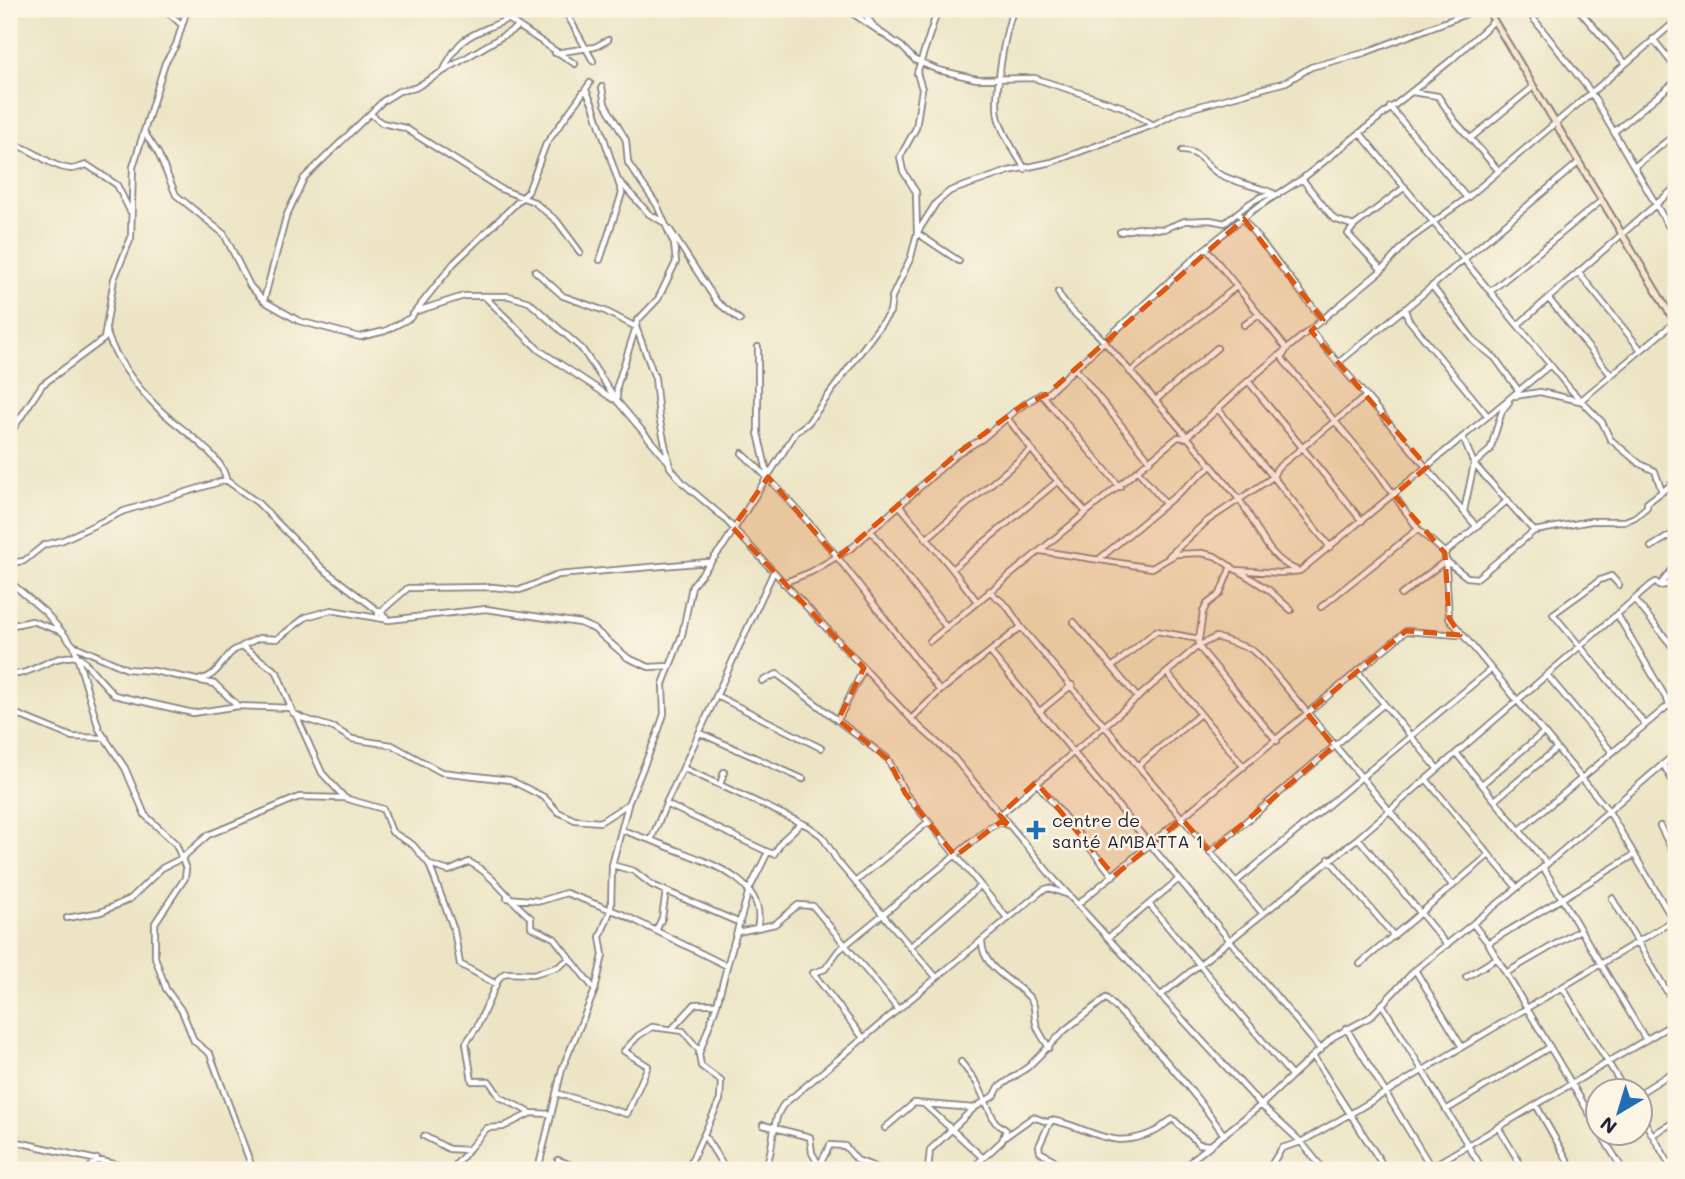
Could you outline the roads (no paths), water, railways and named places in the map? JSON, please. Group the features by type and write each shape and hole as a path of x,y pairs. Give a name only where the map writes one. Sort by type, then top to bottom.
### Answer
{"street":[{"path":"164,9 182,25"},
{"path":"9,435 42,385 98,345 106,331 114,279 131,238 131,174 164,63 176,45 187,9"},
{"path":"501,9 518,27 575,64"},
{"path":"564,9 593,61"},
{"path":"736,9 760,13 788,9"},
{"path":"846,9 901,46 921,63 957,76 1034,78 1059,84 1123,107 1153,125"},
{"path":"861,9 880,34"},
{"path":"538,1170 562,1069 595,990 603,954 600,937 611,909 612,865 628,804 664,714 663,684 682,635 692,586 724,545 796,432 808,423 890,312 892,296 911,257 917,233 916,192 903,171 901,157 916,128 922,101 917,73 938,9"},
{"path":"1014,9 1005,37 998,116 1025,169"},
{"path":"917,233 936,203 950,191 1009,171 1025,169 1153,125 1178,112 1286,82 1311,67 1364,53 1479,9"},
{"path":"1487,9 1676,323 1580,401"},
{"path":"1526,9 1590,91 1676,239"},
{"path":"1578,9 1625,63"},
{"path":"443,72 452,52 462,39 508,19"},
{"path":"783,583 837,558 872,532 958,453 970,448 1020,407 1041,394 1047,394 1206,248 1276,194 1302,179 1450,61 1494,20"},
{"path":"1185,438 1248,381 1382,270 1398,249 1467,198 1676,20"},
{"path":"264,301 284,223 304,178 338,143 372,115 383,101 399,91 415,89 518,27"},
{"path":"1653,39 1676,68"},
{"path":"555,53 595,47 608,40"},
{"path":"1615,131 1676,81"},
{"path":"144,132 158,153 172,190 204,221 225,234 250,286 264,301 299,321 360,337 399,326 415,312 454,263 523,197 532,185 546,144 590,83"},
{"path":"602,87 604,97 626,140 628,163 657,205 674,244 676,262 657,299 637,321 617,386 617,401"},
{"path":"1471,138 1533,87"},
{"path":"586,92 604,97"},
{"path":"586,92 620,182 620,203 600,260"},
{"path":"1411,92 1438,96 1499,171"},
{"path":"1390,107 1467,198"},
{"path":"372,115 382,123 405,128 501,189 546,210 580,251"},
{"path":"1360,133 1580,401 1602,422 1609,439 1640,464 1655,471 1662,492"},
{"path":"1635,166 1676,134"},
{"path":"9,145 23,146 43,160 68,168 87,166 117,185 131,212"},
{"path":"1182,151 1197,153 1217,173 1227,178 1276,194"},
{"path":"1338,363 1578,163"},
{"path":"1302,179 1334,219 1354,226"},
{"path":"620,182 649,214 665,223 717,302 740,320"},
{"path":"1382,270 1348,234 1354,226 1405,187"},
{"path":"1519,324 1676,187"},
{"path":"1120,232 1138,228 1164,229 1185,221 1210,220 1225,223 1256,201 1276,194"},
{"path":"1490,291 1601,201"},
{"path":"1238,214 1323,320"},
{"path":"917,233 959,261"},
{"path":"1206,248 1287,349"},
{"path":"535,271 563,296 605,311 636,327 655,378 659,417 670,467"},
{"path":"1578,272 1641,350"},
{"path":"1130,372 1236,286"},
{"path":"1432,286 1475,342 1495,358 1519,391"},
{"path":"1058,292 1156,400 1185,438 1240,500 1266,544 1281,561 1300,571"},
{"path":"484,296 539,350 617,401"},
{"path":"415,312 447,300 509,296 529,302 550,317 582,349 617,401 665,454 670,467 733,528 911,719 954,758 1069,895 1261,1105 1301,1142 1324,1170"},
{"path":"1548,298 1611,375"},
{"path":"1405,309 1408,319 1487,415"},
{"path":"1244,325 1258,314"},
{"path":"106,331 116,357 156,407 223,466 226,481 258,503 323,569 377,615 389,620 486,609 507,611 524,617 566,620 594,629 628,658 649,667 671,666"},
{"path":"1311,331 1476,526"},
{"path":"758,348 758,433 768,477"},
{"path":"1156,400 1217,348"},
{"path":"1268,1170 1282,1147 1301,1142 1350,1114 1675,922 1608,810 1460,635 1449,618 1444,553 1418,529 1394,495 1284,361 1282,358 1287,349"},
{"path":"1233,568 1281,573 1300,571 1550,365"},
{"path":"1075,368 1150,461"},
{"path":"1248,381 1362,521"},
{"path":"1464,511 1474,464 1490,450 1502,411 1512,396 1540,392 1580,401"},
{"path":"1041,394 1120,487"},
{"path":"1163,562 1207,521 1273,477 1277,468 1303,450 1334,420 1365,397"},
{"path":"1218,408 1330,547"},
{"path":"1007,419 1086,512"},
{"path":"930,641 976,600 1120,487 1178,437 1185,438"},
{"path":"1463,438 1474,464 1534,531"},
{"path":"926,539 1031,450"},
{"path":"742,453 768,477 837,558 940,691"},
{"path":"1097,561 1164,502 1210,467"},
{"path":"1138,471 1164,502"},
{"path":"9,564 24,561 44,545 63,540 124,511 226,481"},
{"path":"952,569 1058,481"},
{"path":"1445,561 1472,579 1477,578 1534,531 1591,521 1625,521 1635,517 1647,507 1647,503 1676,481"},
{"path":"1444,553 1509,500"},
{"path":"900,506 976,600"},
{"path":"1321,607 1418,529"},
{"path":"872,532 947,628"},
{"path":"1651,547 1676,532"},
{"path":"1040,551 1141,568 1152,568 1177,554 1202,553 1215,556 1269,590 1291,610"},
{"path":"1401,595 1445,561"},
{"path":"201,679 216,673 231,653 240,647 259,638 277,639 301,619 323,612 377,615 408,588 494,587 520,590 558,575 709,562"},
{"path":"1199,643 1203,612 1207,604 1220,594 1233,568"},
{"path":"1659,586 1671,571 1676,569"},
{"path":"651,840 773,573"},
{"path":"1619,585 1611,576 1600,580 1553,614 1645,724"},
{"path":"9,581 46,613 114,695 193,713 238,706 291,708"},
{"path":"1160,996 1201,966 1358,838 1580,649 1634,599 1656,582 1659,586"},
{"path":"1659,586 1671,584 1676,588"},
{"path":"989,591 1007,606 1263,914"},
{"path":"1634,599 1676,650"},
{"path":"1618,616 1676,715"},
{"path":"9,626 32,621 61,631"},
{"path":"1074,622 1138,698"},
{"path":"911,719 940,691 1021,626"},
{"path":"1112,667 1156,631 1199,643 1277,741"},
{"path":"1078,904 1406,631 1460,635"},
{"path":"1000,815 1199,643 1216,637 1251,649 1452,886"},
{"path":"74,646 127,669 201,679 218,686 238,706"},
{"path":"240,647 277,672 291,708 323,773 344,797"},
{"path":"990,652 1321,1050"},
{"path":"9,675 19,674 61,655 80,657"},
{"path":"80,657 98,727 125,768 145,815 176,844 182,858 185,878 153,929 155,957 166,989 182,1011 194,1041 210,1054 253,1170"},
{"path":"838,720 864,668"},
{"path":"1236,882 1490,670"},
{"path":"1357,671 1437,768"},
{"path":"1167,673 1244,767"},
{"path":"762,681 777,674 887,759 905,793 1008,919"},
{"path":"1547,675 1612,752"},
{"path":"1040,711 1072,685"},
{"path":"717,696 821,748"},
{"path":"1520,830 1676,699"},
{"path":"1210,852 1384,704"},
{"path":"9,711 72,737 106,738"},
{"path":"1139,765 1200,714"},
{"path":"296,715 352,738 392,745 441,772 510,780 544,797 558,812 575,820 600,822 628,804"},
{"path":"700,733 803,779"},
{"path":"1482,785 1543,733"},
{"path":"1495,800 1556,749"},
{"path":"1456,753 1520,830 1545,865 1562,900 1646,1040"},
{"path":"1184,1170 1210,1144 1261,1105 1346,1028 1370,1017 1415,970 1545,865 1676,753"},
{"path":"1663,764 1676,787"},
{"path":"683,768 801,823 822,836 855,882 936,977"},
{"path":"720,785 724,772"},
{"path":"1426,779 1517,888"},
{"path":"1037,782 1114,876"},
{"path":"67,918 101,912 130,899 162,868 182,858 208,835 299,797 344,797 383,809 392,832 413,845 429,864 453,930 460,964 496,984"},
{"path":"666,804 774,854 782,841 801,823"},
{"path":"855,882 928,822"},
{"path":"864,1039 813,973 825,969 827,962 846,945 998,823 1011,828"},
{"path":"1660,826 1676,858"},
{"path":"622,830 729,873 749,890 760,909 757,928"},
{"path":"1358,838 1447,945"},
{"path":"687,1170 720,1100 722,1081 701,1066 699,1050 717,1004 749,890 768,852"},
{"path":"1360,964 1489,855"},
{"path":"1488,943 1634,855"},
{"path":"1329,859 1394,936"},
{"path":"429,864 443,871 472,863 531,918 531,927 554,938 595,990"},
{"path":"612,865 634,871 666,891 740,923"},
{"path":"1109,937 1179,879"},
{"path":"910,947 979,886"},
{"path":"764,1170 771,1157 775,1116 784,1104 936,977 1049,888 1069,895"},
{"path":"656,931 662,918 666,891"},
{"path":"507,898 541,901 566,893 611,909 727,966"},
{"path":"1612,898 1676,1007"},
{"path":"737,932 775,924 798,905 805,904 818,910 898,1009"},
{"path":"1149,904 1291,1075"},
{"path":"1473,924 1488,943 1584,1104"},
{"path":"1506,973 1580,930"},
{"path":"982,940 981,949 995,969 1029,998 1036,1008 1035,1023 1048,1048"},
{"path":"1466,977 1497,958"},
{"path":"551,1114 531,1113 500,1097 489,1081 472,1081 466,1042 477,1027 496,984 505,973 533,974 558,967 569,959"},
{"path":"1415,970 1462,1047"},
{"path":"1563,988 1618,1078"},
{"path":"928,1170 930,1150 975,1108 1048,1048 1065,1030 1106,998 1155,1048 1203,1104 1224,1135"},
{"path":"671,1030 695,1004 717,1004"},
{"path":"1382,1004 1483,1170"},
{"path":"1346,1028 1428,1169 1676,1022"},
{"path":"556,1093 626,1114 648,1066 624,1052 638,1036 652,1027 684,1031 699,1050"},
{"path":"1446,1110 1549,1047"},
{"path":"1313,1056 1386,1170"},
{"path":"961,1062 977,1083 995,1122 1006,1130 1004,1138"},
{"path":"1654,1084 1676,1070"},
{"path":"886,1128 914,1102 975,1108"},
{"path":"925,1104 982,1157"},
{"path":"1536,1105 1573,1170"},
{"path":"451,1170 487,1129 503,1127 531,1113"},
{"path":"970,1170 1004,1138 1033,1117 1050,1123"},
{"path":"1055,1170 1054,1160 1040,1152 1039,1146 1051,1120 1072,1124 1093,1136 1112,1140 1156,1131 1173,1119 1199,1144 1210,1144"},
{"path":"1654,1134 1676,1121"},
{"path":"763,1125 810,1137 812,1153 818,1167"},
{"path":"1498,1127 1524,1170"},
{"path":"704,1135 726,1170"},
{"path":"425,1136 449,1149 468,1150"},
{"path":"1654,1138 1675,1170"},
{"path":"9,1140 141,1170"},
{"path":"818,1167 830,1146 845,1146 857,1160 883,1170"},
{"path":"1610,1148 1623,1170"},
{"path":"88,1170 97,1159"},
{"path":"558,1160 584,1170"}],"place":[{"name":"centre de santé AMBATTA 1","path":"1036,830"}]}
